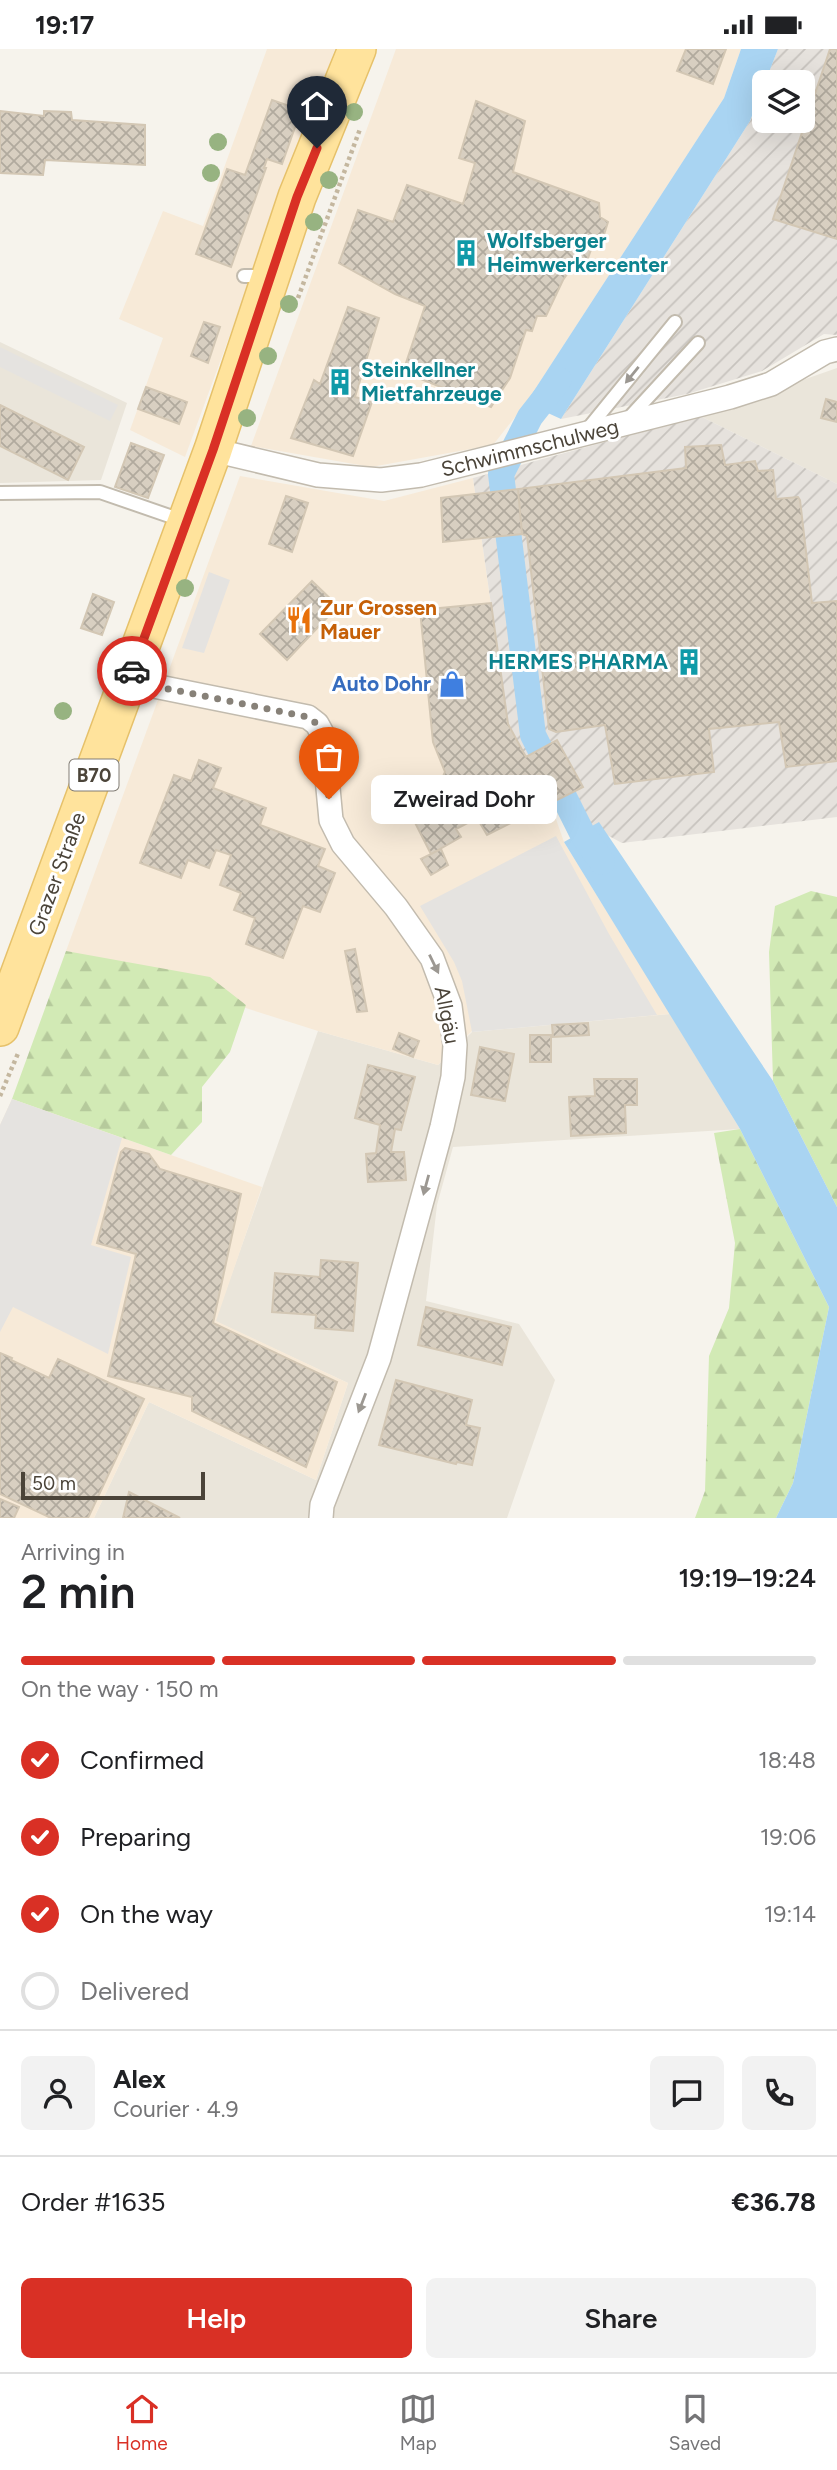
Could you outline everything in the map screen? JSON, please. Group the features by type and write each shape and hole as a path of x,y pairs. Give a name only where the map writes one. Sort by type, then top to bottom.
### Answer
{"main road":[{"name":"Grazer Straße","path":"0,1027 213,450 257,276 297,197 357,49"}],"street":[{"name":"Schwimmschulweg","path":"213,450 318,475 381,480 421,475 730,397 771,384 825,352 837,349"},
{"name":"Allgäu","path":"129,681 308,717 317,724 323,735 331,820 342,844 396,907 432,958 450,1006 455,1045 453,1077 442,1127 379,1358 322,1505 321,1518"}],"lane":[{"path":"583,435 676,322"},
{"path":"622,425 698,343"},
{"path":"0,493 100,492 186,522"}],"shaded area":[{"path":"267,49 335,49 185,457 130,430 163,338 119,319 163,211 203,226"},
{"path":"396,49 741,49 724,98 526,403 493,445 371,467 251,446"},
{"path":"778,49 837,49 837,335 824,334 762,371 687,394 561,419 752,116 752,133 815,133 815,70 770,70"},
{"path":"0,342 127,403 101,480 0,483"},
{"path":"0,347 118,405 110,421 0,367"},
{"path":"837,368 837,484 700,416"},
{"name":"HERMES PHARMA","path":"700,416 837,484 837,817 622,843 551,805 508,724 473,478"},
{"path":"240,476 384,501 473,478 508,724 551,805 564,842 670,1014 472,1031 438,1065 318,1031 66,951"},
{"path":"209,572 230,580 204,653 182,648"},
{"path":"556,836 657,1015 472,1032 462,981 454,962 420,906"},
{"path":"670,1014 740,1129 453,1147 437,1205 426,1301 519,1324 555,1380 507,1518 94,1518 149,1402 316,1480 348,1383 215,1321 318,1031 438,1065 472,1032"},
{"path":"12,1099 262,1187 216,1321 348,1383 316,1480 149,1402 94,1518 0,1518 0,1125"},
{"path":"12,1099 122,1138 91,1245 131,1257 108,1354 13,1307 0,1332 0,1125"}],"green space":[{"path":"811,891 837,897 837,1207 773,1081 769,952 775,906"},
{"path":"66,951 210,977 246,1005 230,1052 202,1087 202,1122 171,1155 12,1099"},
{"path":"740,1129 829,1307 793,1483 776,1518 695,1518 705,1491 709,1356 729,1308 735,1243 714,1133"}],"water":[{"path":"741,49 778,49 770,70 752,70 750,121 561,419 526,403 724,98"},
{"path":"599,822 773,1081 837,1207 837,1518 776,1518 793,1483 829,1307 740,1129 564,842"}],"building":[{"path":"686,49 726,49 713,84 677,71"},
{"path":"830,49 837,49 837,239 773,219 802,133 815,133 815,94"},
{"path":"272,100 301,110 282,164 267,159 231,267 196,254 227,169 245,175"},
{"name":"Wolfsberger Heimwerkercenter","path":"476,101 525,121 513,172 599,203 600,217 608,222 602,241 592,247 588,258 570,270 563,280 546,316 537,316 532,331 526,330 510,378 491,407 403,372 425,306 395,294 339,263 358,210 393,222 407,185 463,204 475,163 459,158"},
{"path":"0,111 44,116 44,111 71,112 72,120 145,125 145,165 45,160 43,175 0,173"},
{"name":"Steinkellner Mietfahrzeuge","path":"348,307 379,318 355,397 372,402 353,456 291,438 314,380 320,384"},
{"path":"204,322 220,327 208,363 191,356"},
{"path":"146,387 187,402 179,424 138,409"},
{"path":"826,399 837,402 837,422 821,418"},
{"path":"0,405 84,447 68,480 0,446"},
{"path":"131,443 164,455 148,498 115,487"},
{"name":"HERMES PHARMA","path":"721,445 725,465 755,461 758,471 773,470 776,499 798,497 800,500 812,603 837,601 837,761 786,767 779,722 709,729 714,772 615,784 605,725 556,732 549,729 527,536 522,534 518,489 686,468 685,447"},
{"path":"518,489 522,534 443,542 441,498"},
{"path":"286,496 308,503 292,552 269,544"},
{"name":"Zur Grossen Mauer","path":"312,581 338,606 287,660 260,634"},
{"path":"93,594 114,602 102,635 81,628"},
{"path":"491,603 508,724 526,757 557,740 583,787 487,835 477,818 456,829 461,837 431,854 408,809 435,794 445,772 433,742 420,610"},
{"path":"199,760 221,768 213,788 266,808 260,825 325,849 318,866 335,873 320,912 303,906 283,958 246,944 255,918 234,910 241,893 220,885 231,855 216,850 209,868 188,860 181,878 140,863 174,775 191,781"},
{"path":"441,849 448,865 431,875 421,859"},
{"path":"355,949 367,1011 357,1012 345,951"},
{"path":"588,1023 589,1035 553,1037 552,1025"},
{"path":"399,1033 419,1041 413,1057 393,1049"},
{"path":"530,1035 551,1035 551,1062 530,1062"},
{"path":"480,1047 514,1054 505,1101 471,1095"},
{"path":"368,1065 415,1077 401,1130 395,1129 391,1152 404,1152 406,1180 368,1182 366,1154 376,1153 380,1125 355,1118"},
{"path":"594,1079 637,1079 637,1105 625,1105 626,1133 571,1136 569,1097 595,1096"},
{"path":"125,1148 149,1154 160,1169 241,1194 213,1323 337,1382 306,1467 192,1411 192,1397 108,1376 136,1254 97,1243 121,1152"},
{"path":"321,1260 358,1263 353,1331 315,1328 316,1315 272,1312 275,1273 320,1277"},
{"path":"426,1307 511,1327 502,1365 418,1345"},
{"path":"0,1353 49,1378 58,1359 144,1399 88,1518 51,1518 0,1494"},
{"path":"396,1380 472,1400 466,1425 480,1428 472,1465 456,1464 379,1445"},
{"path":"129,1492 180,1518 123,1518"},
{"path":"0,1499 19,1507 14,1518 0,1518"}],"waterway":[{"path":"559,380 530,417 501,474 533,735 582,833 602,862"}],"way so far":[{"path":"132,671 129,681 308,717 317,724 323,735 329,799"}],"place":[{"name":"Wolfsberger Heimwerkercenter","path":"466,253"},
{"name":"Steinkellner Mietfahrzeuge","path":"340,382"},
{"name":"Zur Grossen Mauer","path":"299,620"},
{"name":"HERMES PHARMA","path":"689,662"},
{"name":"Auto Dohr","path":"452,684"},
{"name":"Zweirad Dohr","path":"329,799"}],"route":[{"path":"132,671 213,450 297,197 317,148"}]}
